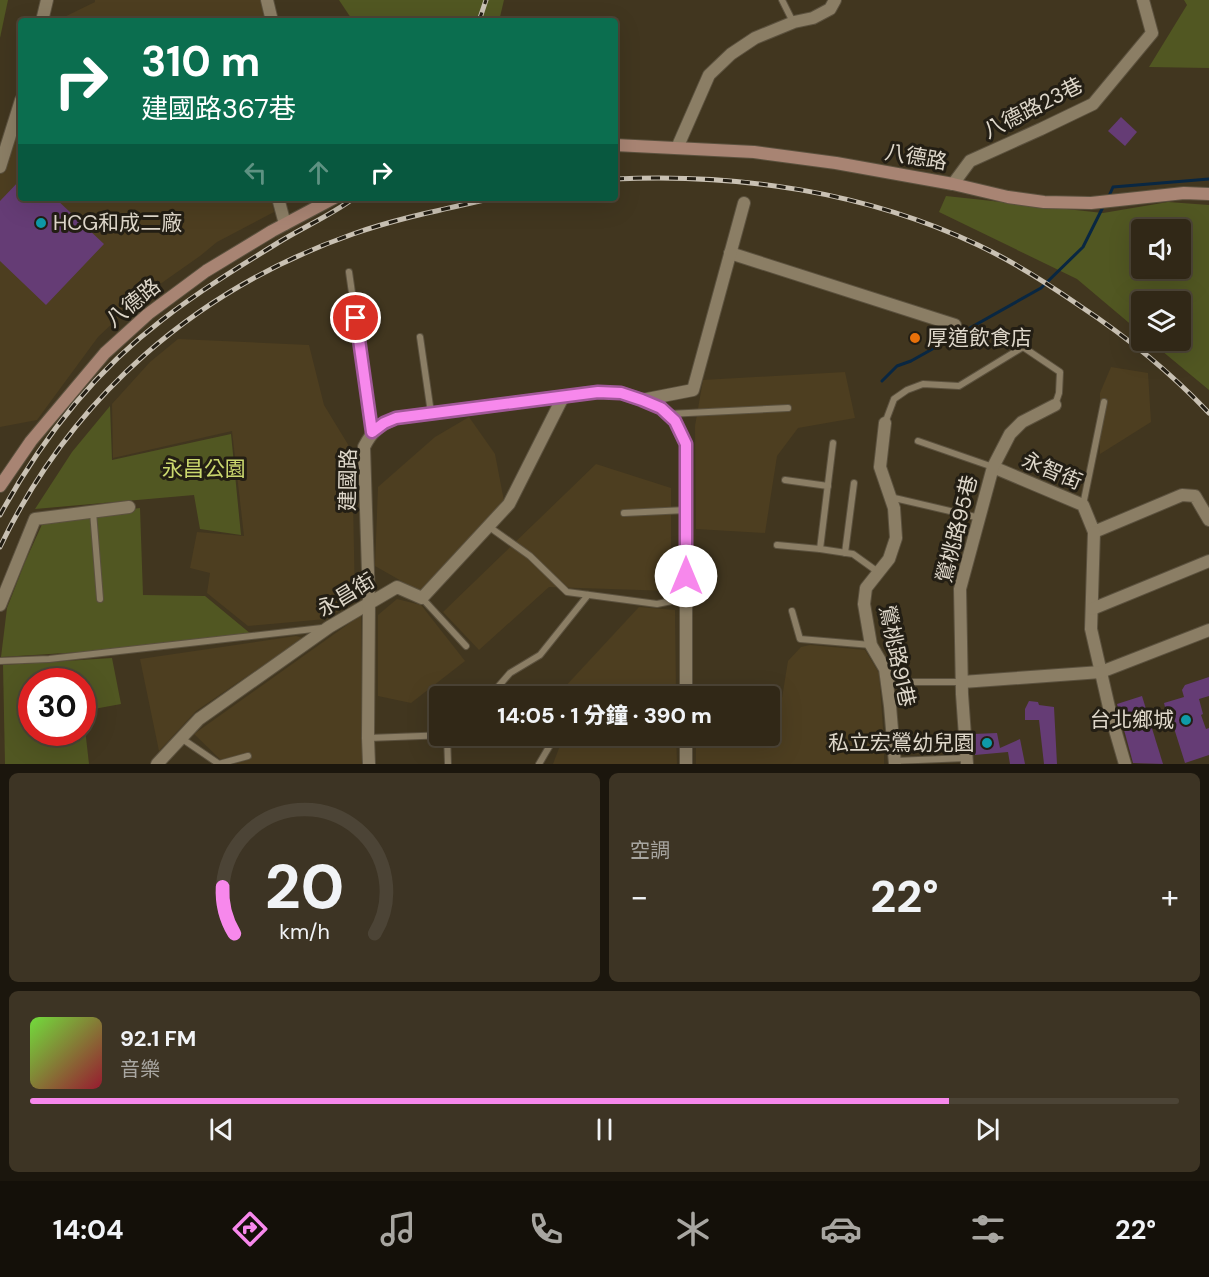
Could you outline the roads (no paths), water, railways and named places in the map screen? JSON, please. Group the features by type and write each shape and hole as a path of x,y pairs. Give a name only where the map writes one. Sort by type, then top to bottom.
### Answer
{"main road":[{"name":"八德路","path":"618,145 754,152 953,183 1008,197 1044,202 1091,203 1184,193 1209,194"},
{"name":"八德路","path":"0,486 31,441 105,352 148,314 206,271 328,201"}],"street":[{"path":"43,18 46,0"},
{"path":"267,0 271,18"},
{"path":"677,148 709,75 731,54 755,38 794,22 813,18 830,9 835,0"},
{"name":"八德路23巷","path":"953,183 970,162 1093,104 1152,33 1143,0"},
{"path":"0,167 18,110"},
{"path":"279,201 285,224"},
{"path":"642,400 693,390 744,203"},
{"path":"730,253 955,325"},
{"name":"建國路","path":"369,764 369,603 364,447 372,432 396,418 598,392 621,393 661,408 668,414 675,421 686,444 686,686"},
{"path":"422,598 510,504 563,397"},
{"name":"鶯桃路95巷","path":"967,761 960,589 993,467 1010,434 1022,422 1055,405"},
{"name":"鶯桃路91巷","path":"885,423 880,467 894,508 896,538 889,559 867,588 864,603 871,645 885,669 894,762"},
{"name":"永智街","path":"993,467 1083,506 1094,532"},
{"path":"1125,764 1111,716 1091,629 1094,532 1182,495 1196,496 1209,520"},
{"path":"0,605 35,519 129,507"},
{"path":"1092,609 1209,561"},
{"name":"永昌街","path":"158,764 199,719 329,627 397,587 422,598"},
{"path":"962,682 1101,672 1209,630"},
{"path":"686,746 686,764"}],"lane":[{"path":"782,0 794,22"},
{"path":"349,272 372,432"},
{"path":"420,337 431,414"},
{"path":"885,423 894,399 907,390 922,384 959,386 1023,347 1060,372 1059,393 1055,405"},
{"path":"1083,506 1104,402"},
{"path":"668,414 788,408"},
{"name":"永智街","path":"918,441 993,467"},
{"path":"820,549 833,443"},
{"path":"785,480 828,486"},
{"path":"845,553 854,483"},
{"path":"890,497 980,518"},
{"path":"624,513 686,510"},
{"path":"93,512 100,599"},
{"path":"488,526 530,556 567,592 657,604 686,598"},
{"path":"777,545 853,554 878,573"},
{"path":"499,686 510,673 540,655 588,595"},
{"path":"422,598 466,646"},
{"path":"792,611 800,639 871,645"},
{"path":"0,661 49,659 329,627"},
{"path":"886,682 962,682"},
{"path":"368,738 429,736"},
{"path":"181,738 219,764 248,756"},
{"path":"447,746 448,764"},
{"path":"539,764 550,746"},
{"path":"894,762 967,761"}],"waterway":[{"path":"1109,196 1113,187 1209,179"},
{"path":"882,381 897,366 911,361 1041,288 1083,247 1103,207"}],"railway":[{"path":"480,18 486,0"},
{"path":"618,179 708,179 801,190 891,211 935,227 1004,258 1068,297 1148,356 1209,413"},
{"path":"0,515 51,434 92,385 137,340 218,281 350,201"},
{"path":"0,547 29,493 63,443 102,397 145,355 191,318 242,285 296,257 370,228 480,201"}],"place":[{"name":"HCG和成二廠","path":"41,223"},
{"name":"厚道飲食店","path":"915,338"},
{"name":"台北鄉城","path":"1186,720"},
{"name":"私立宏鶯幼兒園","path":"987,743"}],"park label":[{"name":"永昌公園","path":"204,469"}]}
